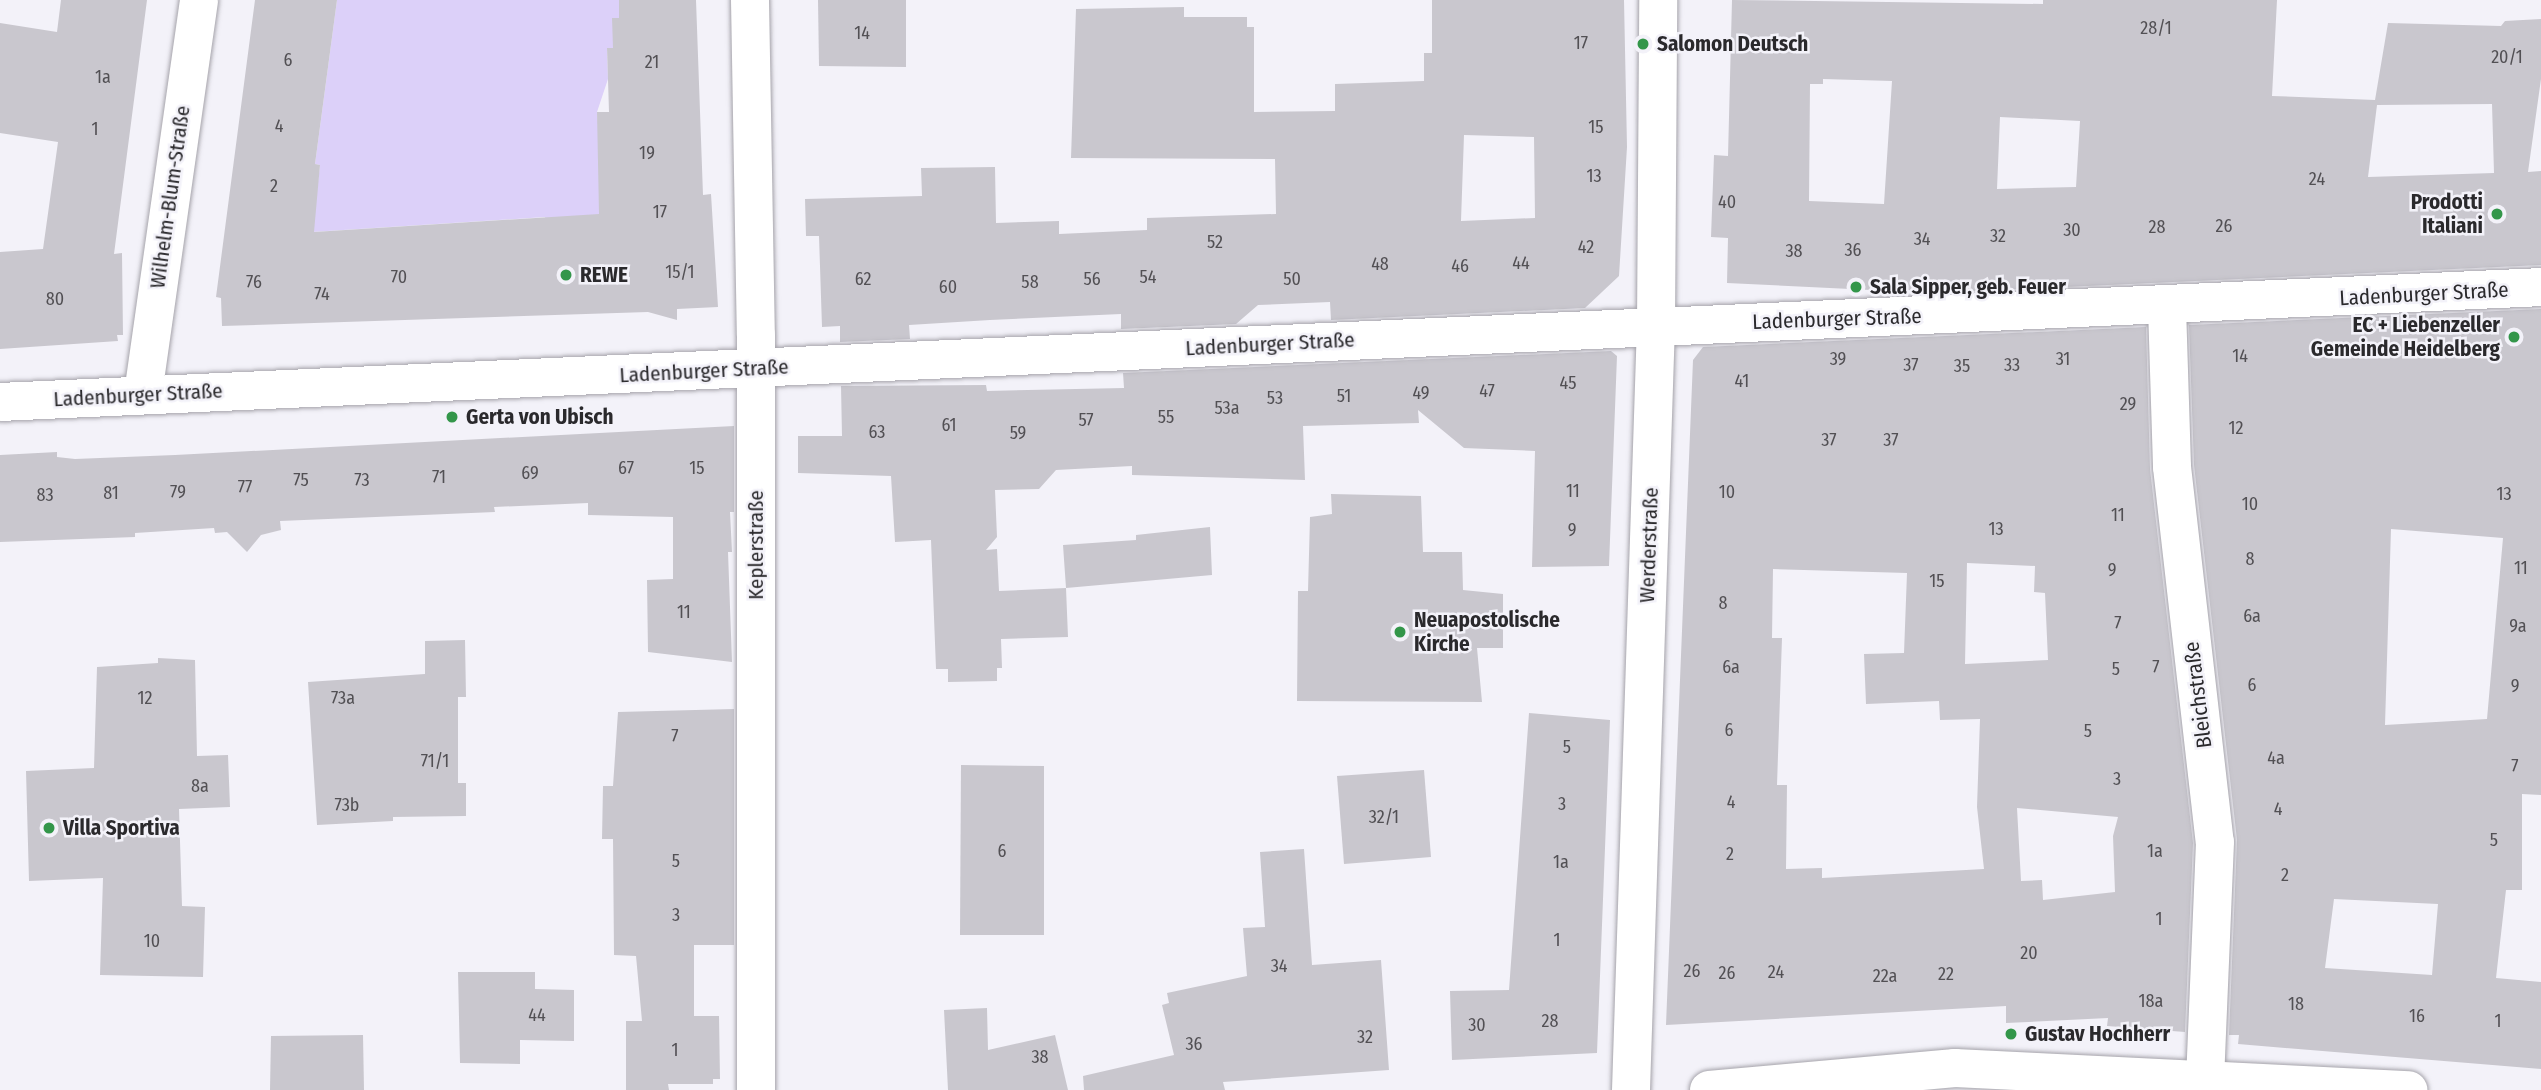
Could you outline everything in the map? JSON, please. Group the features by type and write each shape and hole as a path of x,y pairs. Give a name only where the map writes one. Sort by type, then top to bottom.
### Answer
{"street":[{"name":"Wilhelm-Blum-Straße","path":"144,394 199,0"},
{"name":"Keplerstraße","path":"750,0 755,369 756,1090"},
{"name":"Werderstraße","path":"1631,1090 1656,325 1658,0"},
{"name":"Ladenburger Straße","path":"0,402 755,369 1656,325 2167,307 2541,287"},
{"name":"Bleichstraße","path":"2167,307 2172,467 2215,842 2205,1083"},
{"path":"1709,1090 1955,1068 2205,1083 2408,1090"}],"shaded area":[{"path":"337,0 619,0 619,18 613,18 620,48 607,49 608,79 597,112 610,234 546,224 545,217 312,232 320,165 315,164"}],"building":[{"path":"61,0 147,0 114,254 122,253 123,335 117,335 118,341 0,349 0,252 43,249 58,142 0,133 0,23 57,32"},
{"path":"255,0 337,0 315,164 320,165 314,232 599,214 597,112 609,112 607,48 613,48 612,18 619,18 619,0 696,0 703,195 711,194 718,307 677,309 677,320 648,312 222,326 221,298 216,297"},
{"path":"818,0 906,0 906,67 819,66"},
{"path":"1432,0 1624,0 1627,147 1619,276 1585,308 1331,320 1330,302 1258,305 1236,324 1121,329 1121,314 909,325 910,339 840,342 840,326 822,327 819,236 806,236 805,199 922,196 921,168 995,167 996,223 1059,221 1059,234 1147,230 1147,218 1276,214 1275,159 1071,158 1076,9 1184,7 1184,17 1247,17 1247,27 1254,27 1254,112 1335,111 1335,84 1424,81 1424,53 1432,53","holes":["1464,135 1534,137 1535,218 1461,221"]},
{"path":"1732,0 2043,4 2043,0 2277,0 2272,96 2375,100 2388,23 2501,26 2505,21 2541,19 2541,79 2528,172 2541,171 2541,265 1933,293 1727,283 1728,238 1711,237 1714,155 1728,156","holes":["1823,79 1892,81 1884,204 1809,201 1810,84 1823,84","2492,104 2494,173 2368,177 2377,105","2000,117 2080,121 2076,187 1997,189"]},
{"path":"2541,309 2541,795 2522,794 2522,890 2506,890 2496,978 2541,982 2541,1069 2238,1044 2239,1035 2229,1035 2237,840 2194,465 2189,325","holes":["2391,529 2503,538 2487,719 2385,725","2334,899 2438,904 2432,975 2325,968"]},
{"path":"2146,327 2150,469 2193,843 2185,1032 2107,1026 2108,1018 2006,1023 2006,1006 1666,1025 1693,360 1703,347","holes":["1967,563 2035,566 2034,592 2045,593 2048,660 1965,664","1773,569 1907,573 1904,653 1864,654 1866,704 1939,701 1940,720 1980,719 1977,807 1984,869 1822,878 1822,868 1786,869 1787,785 1777,785 1782,638 1772,638","2017,808 2118,817 2113,836 2115,892 2043,900 2042,880 2021,881"]},
{"path":"1611,351 1617,356 1609,566 1532,567 1535,451 1464,448 1418,410 1419,423 1303,426 1305,480 1132,475 1132,466 1056,470 1039,489 995,490 997,537 986,550 997,549 999,591 1066,588 1068,637 1001,639 1002,668 997,668 997,681 948,682 948,669 936,669 931,540 895,542 891,476 798,473 798,436 842,436 841,386 986,385 987,391 1124,388 1123,373"},
{"path":"734,426 734,512 730,512 732,552 728,552 732,662 648,652 647,580 673,579 673,517 588,515 588,503 494,507 495,512 280,521 281,530 261,535 247,552 227,532 215,533 214,528 135,533 135,537 0,542 0,455 57,452 57,457 75,459"},
{"name":"Neuapostolische Kirche","path":"1331,494 1421,496 1423,552 1462,552 1463,590 1503,594 1503,648 1477,648 1482,702 1297,701 1298,591 1308,591 1310,517 1332,514"},
{"path":"1210,527 1212,575 1066,588 1063,545 1136,540 1136,535"},
{"path":"465,640 466,697 458,697 458,783 466,783 466,816 393,817 393,821 317,825 308,682 425,674 425,641"},
{"path":"158,658 195,660 197,756 228,755 230,807 179,809 182,906 205,907 203,977 100,975 103,878 29,881 26,771 94,768 97,667 158,663"},
{"path":"734,709 734,945 694,945 694,1016 719,1016 720,1079 713,1079 713,1084 668,1084 669,1090 626,1090 626,1021 642,1021 636,956 614,955 613,839 602,839 603,786 613,786 618,712"},
{"path":"1529,713 1610,720 1597,1053 1452,1060 1450,991 1509,990"},
{"path":"961,765 1044,766 1044,935 960,935"},
{"path":"1424,770 1431,857 1344,864 1337,776"},
{"path":"1304,849 1312,965 1381,960 1389,1070 1223,1082 1225,1090 1084,1090 1083,1076 1174,1055 1162,1005 1169,1003 1167,993 1247,976 1243,928 1265,927 1260,852"},
{"path":"458,972 535,972 535,989 574,990 574,1041 520,1040 520,1064 460,1063"},
{"path":"987,1008 988,1050 1055,1035 1068,1090 948,1090 944,1010"},
{"path":"363,1035 364,1090 270,1090 271,1036"}],"place":[{"name":"Salomon Deutsch","path":"1643,44"},
{"name":"Prodotti Italiani","path":"2497,214"},
{"name":"REWE","path":"566,275"},
{"name":"Sala Sipper, geb. Feuer","path":"1856,287"},
{"name":"EC + Liebenzeller Gemeinde Heidelberg","path":"2514,337"},
{"name":"Gerta von Ubisch","path":"452,417"},
{"name":"Neuapostolische Kirche","path":"1400,632"},
{"name":"Villa Sportiva","path":"49,828"},
{"name":"Gustav Hochherr","path":"2011,1034"}]}
